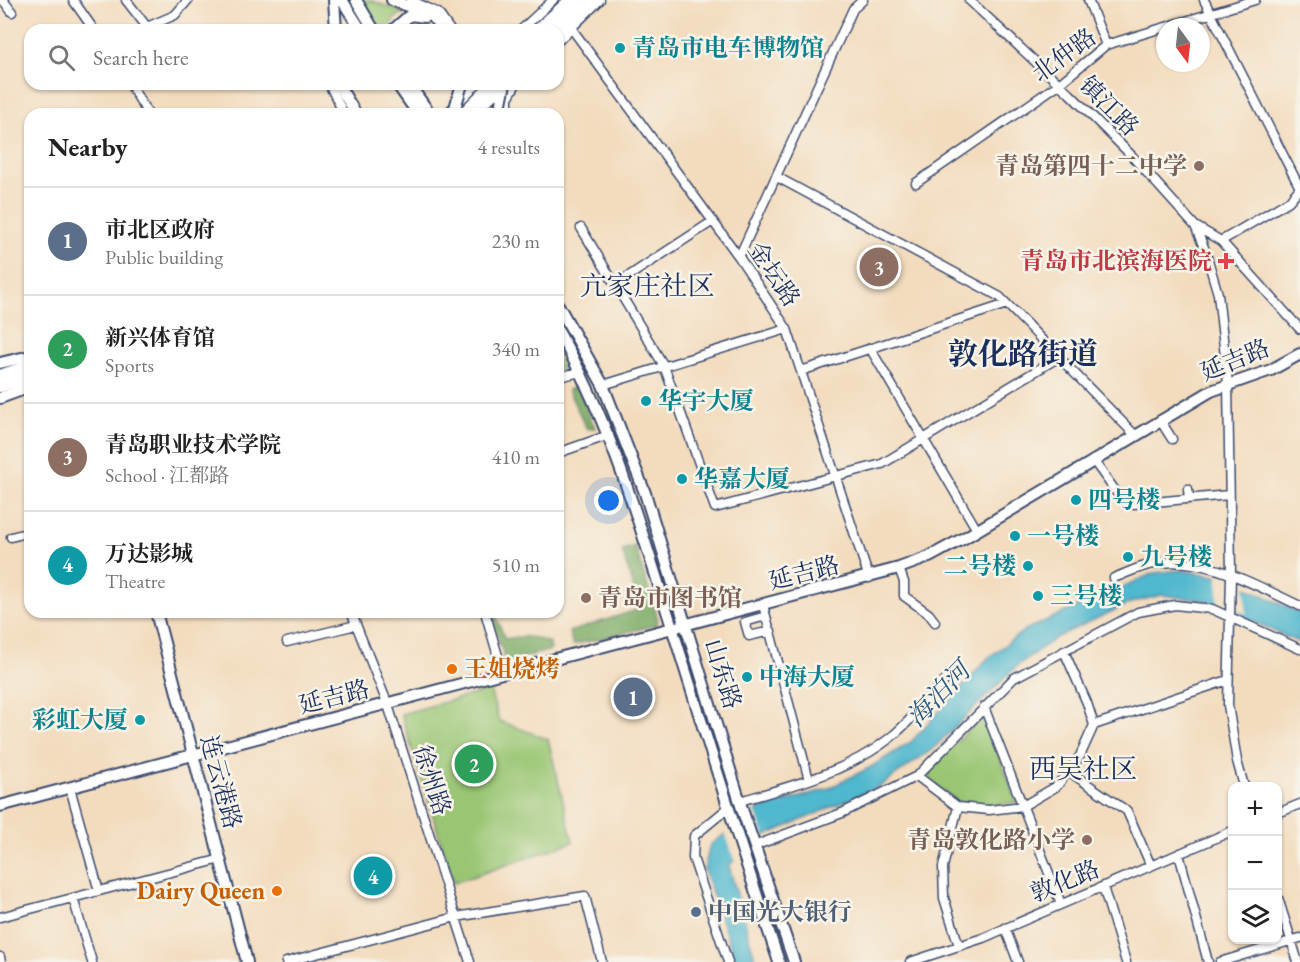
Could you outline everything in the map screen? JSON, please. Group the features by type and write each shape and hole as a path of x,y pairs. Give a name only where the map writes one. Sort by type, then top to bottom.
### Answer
{"highway":[{"path":"545,24 571,0"},
{"path":"557,24 583,0"},
{"path":"460,108 476,90"},
{"path":"461,108 485,90"},
{"path":"0,376 24,368"},
{"path":"0,386 24,379"}],"main road":[{"path":"334,0 336,24"},
{"path":"342,0 357,24"},
{"path":"356,0 370,24"},
{"path":"392,0 431,15 437,24"},
{"path":"564,27 593,0"},
{"path":"398,24 402,19 417,14 435,24"},
{"path":"335,90 346,108"},
{"path":"342,90 352,108"},
{"path":"401,90 414,108"},
{"path":"413,90 426,108"},
{"path":"457,108 461,90"},
{"path":"480,108 504,90"},
{"path":"501,108 501,103 507,90"},
{"name":"山东路","path":"564,316 603,386 645,493 754,846 794,962"},
{"name":"山东路","path":"564,342 581,372 609,435 631,497 743,855 779,962"},
{"name":"延吉路","path":"0,806 672,628 765,610 899,568 929,557 1134,434 1228,383 1270,370 1300,354"},
{"path":"0,363 24,357"},
{"path":"0,393 24,389"},
{"path":"0,398 19,390"},
{"name":"连云港路","path":"158,618 247,962"}],"street":[{"path":"3,0 12,12"},
{"path":"126,0 145,24"},
{"path":"154,24 175,15 188,0"},
{"path":"411,0 438,13 446,24"},
{"path":"527,24 553,0"},
{"path":"564,36 600,0"},
{"path":"739,257 853,9 863,0"},
{"name":"镇江路","path":"969,0 1132,156 1195,226 1218,294 1228,383 1231,574 1228,705 1243,782"},
{"path":"1088,0 1106,45"},
{"path":"1204,0 1300,188 1289,201 1221,241"},
{"name":"北仲路","path":"916,183 1059,84 1106,45 1255,0"},
{"path":"77,1 90,24"},
{"name":"金坛路","path":"572,29 739,257 787,329 869,578"},
{"path":"134,90 144,108"},
{"path":"334,90 341,108"},
{"path":"508,108 509,90"},
{"path":"777,177 1000,297 1134,434"},
{"path":"615,285 713,221"},
{"path":"1195,226 1221,241 1300,329"},
{"path":"581,228 664,366 715,508 882,464 1059,357"},
{"path":"801,371 1007,304"},
{"path":"603,386 787,329"},
{"path":"870,348 977,530"},
{"path":"564,376 581,372"},
{"path":"1160,420 1172,439"},
{"path":"564,451 609,435"},
{"path":"1093,460 1122,500 1132,504 1189,494 1229,495"},
{"path":"11,537 24,534"},
{"path":"1114,578 1155,563 1194,564 1231,574 1300,606"},
{"path":"899,568 904,582 904,596 929,614 934,622"},
{"path":"754,846 842,813 918,776 1014,678 1138,612 1175,605 1212,609 1300,649"},
{"path":"771,632 749,636 745,622 765,610 771,632 809,780"},
{"name":"徐州路","path":"353,618 388,705 470,962"},
{"path":"487,618 503,673"},
{"path":"287,642 356,625"},
{"path":"918,776 958,807 989,810 1023,806 1057,786 1080,756 1094,725 1064,651"},
{"path":"740,801 834,771 888,739 912,717 954,671"},
{"path":"1094,725 1228,680"},
{"path":"984,707 1060,904"},
{"path":"1068,771 1127,812 1151,866"},
{"path":"69,788 99,891"},
{"path":"1282,811 1300,804"},
{"path":"728,807 694,836 693,858 728,962"},
{"path":"958,807 943,867 944,898 959,946"},
{"name":"敦化路","path":"910,962 1005,928 1228,833"},
{"path":"1179,854 1208,962"},
{"path":"0,917 220,860"},
{"path":"1102,887 1126,962"},
{"path":"286,962 456,917 585,896 602,962"},
{"path":"73,898 92,962"},
{"path":"1282,907 1296,940 1298,962"},
{"path":"1005,928 1018,962"},
{"path":"1220,962 1296,940"},
{"path":"0,957 1,962"}],"green space":[{"path":"359,0 370,0 405,13 396,17 391,24 375,24"},
{"path":"564,353 572,366 564,368"},
{"path":"576,386 595,428 587,429 568,390"},
{"path":"635,546 658,619 656,625 573,645 569,632 640,609 622,550"},
{"path":"492,618 496,618 505,639 532,637 549,643 551,650 506,662"},
{"path":"490,690 499,721 548,739 573,842 454,883 401,714"},
{"path":"983,715 1017,802 989,806 959,802 924,776"}],"water":[{"name":"海泊河","path":"1180,570 1227,578 1300,613 1300,643 1209,601 1162,595 1130,603 1057,637 1018,665 934,748 882,785 751,842 729,866 756,962 736,962 704,870 710,845 760,809 827,789 871,767 911,742 988,658 1025,630 1154,573"}],"pier":[{"path":"1218,573 1245,584 1246,614 1218,603"},
{"path":"755,811 765,838 752,845 735,861 725,832"}],"place":[{"name":"青岛市电车博物馆","path":"620,48"},
{"name":"青岛第四十二中学","path":"1199,166"},
{"name":"青岛市北滨海医院","path":"1226,261"},
{"name":"青岛职业技术学院","path":"879,267"},
{"name":"华宇大厦","path":"646,401"},
{"name":"华嘉大厦","path":"682,479"},
{"name":"四号楼","path":"1076,500"},
{"name":"一号楼","path":"1015,536"},
{"name":"九号楼","path":"1128,557"},
{"name":"二号楼","path":"1028,566"},
{"name":"三号楼","path":"1038,596"},
{"name":"青岛市图书馆","path":"586,598"},
{"name":"王姐烧烤","path":"452,669"},
{"name":"中海大厦","path":"747,677"},
{"name":"市北区政府","path":"633,697"},
{"name":"彩虹大厦","path":"140,720"},
{"name":"新兴体育馆","path":"474,764"},
{"name":"青岛敦化路小学","path":"1087,840"},
{"name":"万达影城","path":"373,876"},
{"name":"Dairy Queen","path":"277,891"},
{"name":"中国光大银行","path":"696,912"}],"district":[{"name":"亢家庄社区","path":"647,286"},
{"name":"敦化路街道","path":"1023,354"},
{"name":"西吴社区","path":"1083,769"}]}
